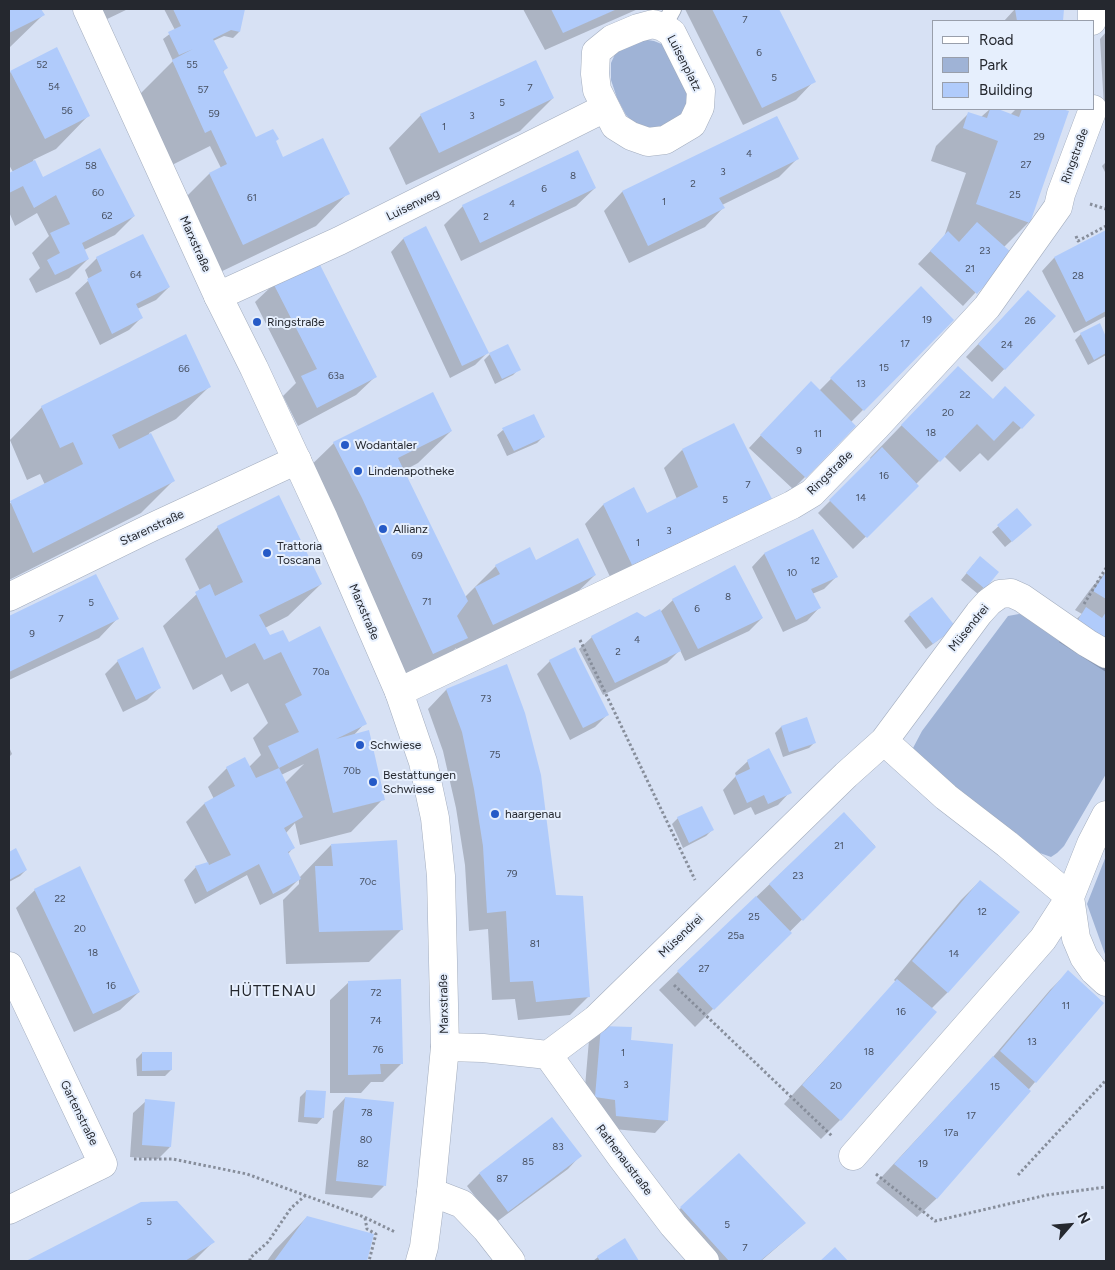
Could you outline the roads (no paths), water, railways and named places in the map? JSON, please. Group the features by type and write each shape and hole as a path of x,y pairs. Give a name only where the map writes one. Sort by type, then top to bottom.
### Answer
{"street":[{"name":"Marxstraße","path":"88,9 218,296 297,460 398,692 423,762 435,818 441,876 445,1047 431,1192 420,1261"},
{"name":"Luisenplatz","path":"668,18 672,33 701,91 700,107 692,124 665,140 648,142 631,136 615,126 605,108 597,90 595,74 596,52 612,39 668,18"},
{"name":"Luisenweg","path":"218,296 339,241 605,108"},
{"name":"Ringstraße","path":"398,692 812,494 986,307 1058,207 1061,194 1092,110"},
{"name":"Starenstraße","path":"9,597 148,529 297,460"},
{"name":"Müsendrei","path":"548,1055 596,1019 846,775 884,741 979,613 1000,594 1011,593 1022,598 1106,654"},
{"path":"884,741 946,797 1007,844 1070,897 1076,938 1084,957 1094,971 1106,982"},
{"path":"853,1156 1043,939 1070,897 1091,844 1106,815"},
{"name":"Gartenstraße","path":"9,1210 104,1164 11,976"},
{"path":"445,1047 483,1048 548,1055"},
{"name":"Rathenaustraße","path":"548,1055 673,1225 705,1261"},
{"path":"431,1192 462,1204 486,1228 512,1261"}],"place":[{"name":"Ringstraße","path":"257,322"},
{"name":"Wodantaler","path":"345,445"},
{"name":"Lindenapotheke","path":"358,471"},
{"name":"Allianz","path":"383,529"},
{"name":"Trattoria Toscana","path":"267,553"},
{"name":"Schwiese","path":"360,745"},
{"name":"Bestattungen Schwiese","path":"373,782"},
{"name":"haargenau","path":"495,814"}],"district":[{"name":"HÜTTENAU","path":"273,992"}]}
